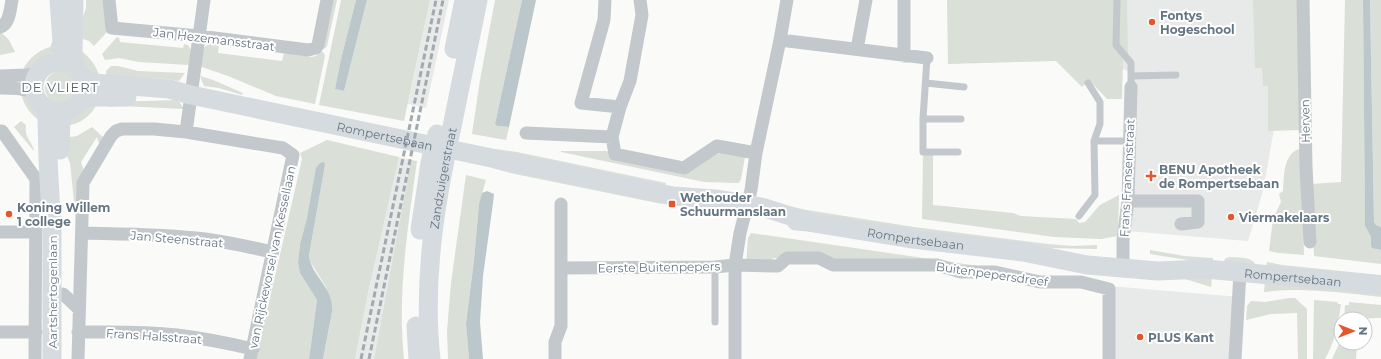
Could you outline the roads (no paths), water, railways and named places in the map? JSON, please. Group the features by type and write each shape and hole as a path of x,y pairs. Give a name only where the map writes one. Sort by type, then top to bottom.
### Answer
{"street":[{"path":"2,26 9,16 12,0"},
{"path":"39,100 34,86 35,79 57,55 62,42 58,0"},
{"path":"0,88 29,90 53,111 64,111 76,105 81,100 84,90 73,56 74,0"},
{"name":"Jan Hezemansstraat","path":"109,0 112,28 199,36 308,50 316,48 318,45 328,0"},
{"path":"78,359 83,183 111,136 116,131 122,129 154,129 186,132 204,0"},
{"name":"Zandzuigerstraat","path":"418,359 415,308 420,225 437,165 444,130 464,0"},
{"name":"Zandzuigerstraat","path":"444,130 478,0"},
{"path":"605,0 604,20 581,103 620,107"},
{"path":"640,0 642,15 630,81 620,107 612,137 615,154 684,168 717,146 756,153"},
{"path":"735,265 787,0"},
{"path":"857,49 866,0"},
{"path":"904,0 904,56"},
{"name":"Herven","path":"1303,0 1306,167 1310,242"},
{"path":"780,40 928,58"},
{"path":"0,76 27,75 64,62 79,73"},
{"name":"Rompertsebaan","path":"79,73 93,83 168,89 190,95 672,196 713,211 746,210 763,220 809,222 914,238 1023,252 1086,265 1123,262 1158,271 1205,269 1381,285"},
{"name":"Frans Fransenstraat","path":"1123,262 1128,201 1131,82"},
{"name":"Rompertsebaan","path":"81,100 91,97 190,95"},
{"name":"Aartshertogenlaan","path":"39,100 47,118 52,233 52,359"},
{"name":"Aartshertogenlaan","path":"62,359 65,228 60,159 61,120 64,111"},
{"name":"Aartshertogenlaan","path":"1,131 36,179 35,359"},
{"name":"van Rijckevorsel van Kessellaan","path":"186,132 283,148 293,155 251,354"},
{"path":"526,133 612,137"},
{"name":"Zandzuigerstraat","path":"431,359 428,308 437,165"},
{"path":"1128,201 1198,201 1198,222 1181,224"},
{"path":"555,359 555,342 561,326 561,204"},
{"path":"0,232 36,232"},
{"name":"Jan Steenstraat","path":"82,233 204,239 272,252"},
{"name":"Buitenpepersdreef","path":"735,265 778,266 787,258 819,258 834,265 937,265 961,272 995,272 1040,282 1081,282 1102,287 1109,289 1108,359"},
{"name":"Eerste Buitenpepers","path":"561,268 715,267 735,265 735,359"},
{"path":"1235,359 1240,272"},
{"path":"63,294 79,309"},
{"path":"0,332 36,332"},
{"name":"Frans Halsstraat","path":"78,332 175,335 210,340 251,354"}],"lane":[{"path":"1117,0 1116,45 1131,63 1131,82 1176,75"},
{"path":"928,58 923,118 923,152 958,152"},
{"path":"926,83 964,87"},
{"path":"1079,216 1095,194 1094,142 1100,124 1100,102 1088,83"},
{"path":"923,118 961,119"},
{"path":"1094,142 1130,141"},
{"path":"715,267 715,322"}],"railway":[{"path":"361,359 436,0"},
{"path":"369,359 443,0"}],"place":[{"name":"Fontys Hogeschool","path":"1152,22"},
{"name":"BENU Apotheek de Rompertsebaan","path":"1151,176"},
{"name":"Wethouder Schuurmanslaan","path":"672,204"},
{"name":"Koning Willem 1 college","path":"9,214"},
{"name":"Viermakelaars","path":"1231,217"},
{"name":"PLUS Kant","path":"1140,337"}],"district":[{"name":"DE VLIERT","path":"60,87"}]}
